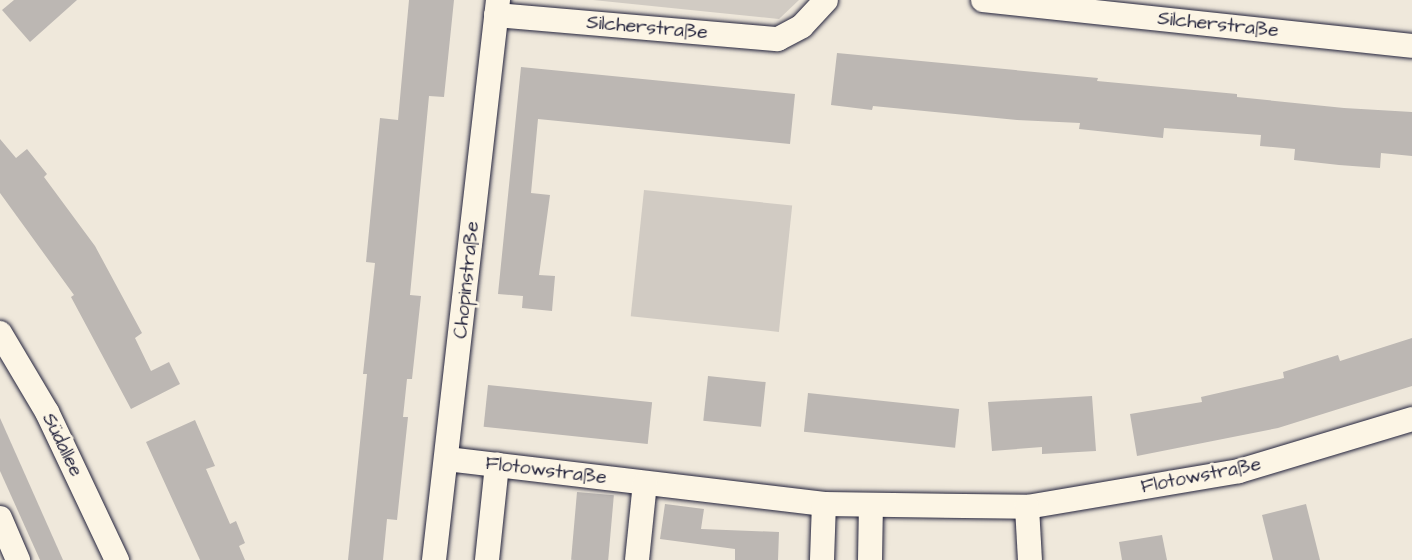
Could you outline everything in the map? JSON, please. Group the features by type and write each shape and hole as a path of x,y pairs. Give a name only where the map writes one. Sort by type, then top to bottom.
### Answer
{"street":[{"name":"Silcherstraße","path":"497,8 778,39 802,26 825,0"},
{"name":"Silcherstraße","path":"983,0 1412,46"},
{"name":"Chopinstraße","path":"434,560 497,8"},
{"name":"Südallee","path":"0,333 47,412 117,560"},
{"name":"Flotowstraße","path":"447,458 824,504 1027,507 1239,471 1412,419"},
{"path":"487,560 498,465"},
{"path":"637,560 645,482"},
{"path":"822,560 824,504"},
{"path":"870,560 871,505"},
{"path":"1027,507 1030,560"},
{"path":"0,518 19,560"}],"shaded area":[{"path":"593,0 799,0 779,19"},
{"path":"644,190 792,206 779,332 631,316"}],"building":[{"path":"14,0 77,0 30,42 2,10"},
{"path":"409,0 454,0 444,97 429,96 410,295 421,296 412,379 407,379 403,417 408,417 397,520 387,519 383,560 348,560 367,374 363,374 375,263 366,262 380,118 398,120"},
{"path":"837,53 1098,78 1097,81 1237,94 1237,97 1344,108 1412,112 1412,156 1381,153 1380,168 1339,165 1294,160 1295,149 1260,146 1261,135 1164,128 1163,138 1079,129 1080,123 831,105"},
{"path":"521,67 795,94 790,144 538,119 531,193 550,195 539,275 555,276 552,311 522,308 523,296 498,294"},
{"path":"0,139 16,158 27,149 47,174 44,177 95,246 142,333 135,338 151,371 169,362 180,384 131,409 71,297 74,295 0,193"},
{"path":"1412,338 1412,386 1278,428 1137,456 1130,414 1202,402 1201,397 1284,378 1283,372 1338,355 1340,361"},
{"path":"708,376 766,382 761,427 703,421"},
{"path":"488,385 652,402 648,444 484,427"},
{"path":"808,393 959,409 955,448 804,432"},
{"path":"1092,396 1096,451 1042,454 1042,447 992,451 988,402"},
{"path":"0,418 63,560 40,560 0,471"},
{"path":"195,420 215,466 206,469 230,524 236,521 245,543 239,546 245,560 200,560 146,442"},
{"path":"577,492 614,495 608,560 571,560"},
{"path":"665,504 704,509 701,529 779,532 778,560 735,560 735,549 660,539"},
{"path":"1306,504 1320,560 1273,560 1262,515"},
{"path":"1162,535 1167,560 1122,560 1119,542"}]}
